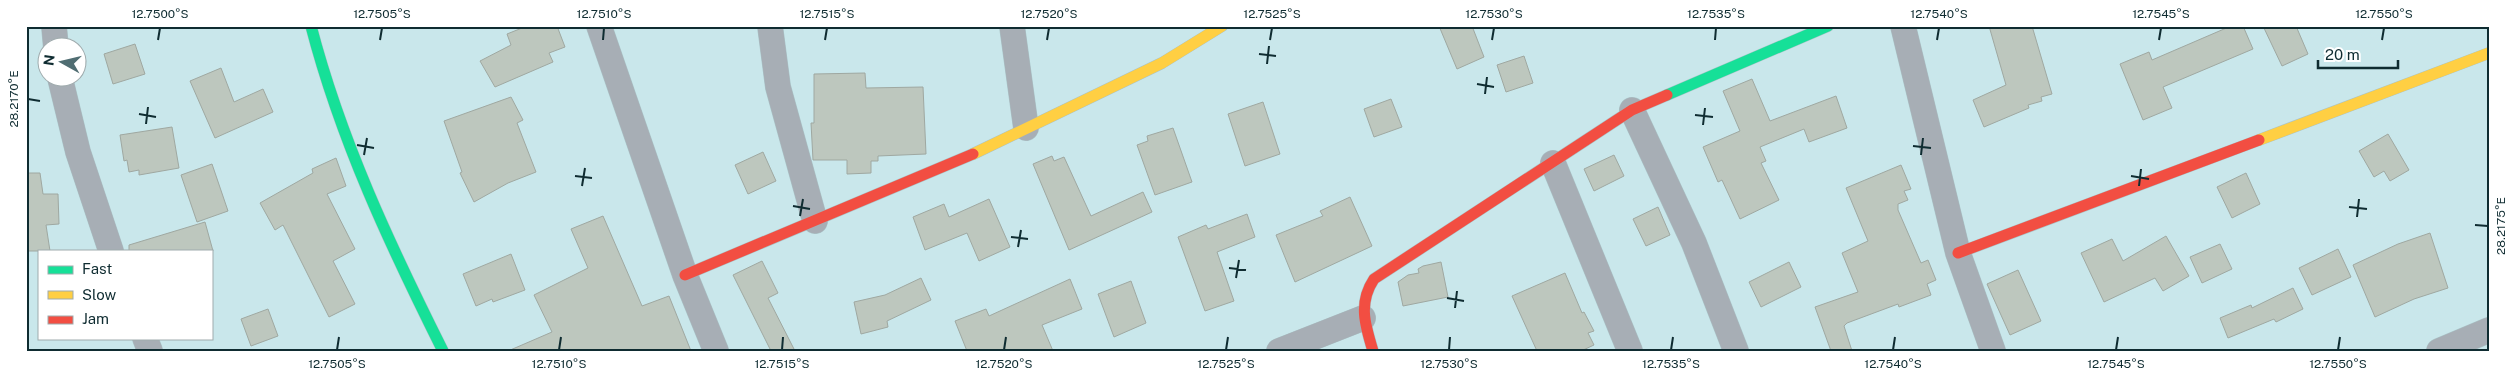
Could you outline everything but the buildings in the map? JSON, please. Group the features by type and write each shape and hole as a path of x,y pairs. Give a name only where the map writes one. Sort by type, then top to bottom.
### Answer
{"street":[{"path":"311,26 318,58 344,132 380,222 443,351"},
{"path":"599,26 685,275 716,351"},
{"path":"770,26 778,87 815,221"},
{"path":"1012,26 1026,128"},
{"path":"685,275 950,165 1162,63 1222,26"},
{"path":"1373,351 1363,318 1362,307 1366,289 1374,278 1632,110 1828,26"},
{"path":"1903,26 1958,253 1993,351"},
{"path":"1958,253 2489,53"},
{"path":"62,88 78,152 111,250"},
{"path":"1632,110 1694,243 1736,351"},
{"path":"1553,163 1630,351"},
{"path":"1279,351 1363,318"},
{"path":"2439,351 2489,330"}],"traffic: fast":[{"path":"311,26 337,110 368,192 404,272 443,351"},
{"path":"1667,95 1828,26"}],"traffic: slow":[{"path":"973,154 1162,63 1222,26"},
{"path":"2259,140 2489,53"}],"traffic: jam":[{"path":"1373,351 1366,323 1365,305 1369,288 1374,279 1632,110 1667,95"},
{"path":"1958,253 2259,140"},
{"path":"685,275 973,154"}]}
